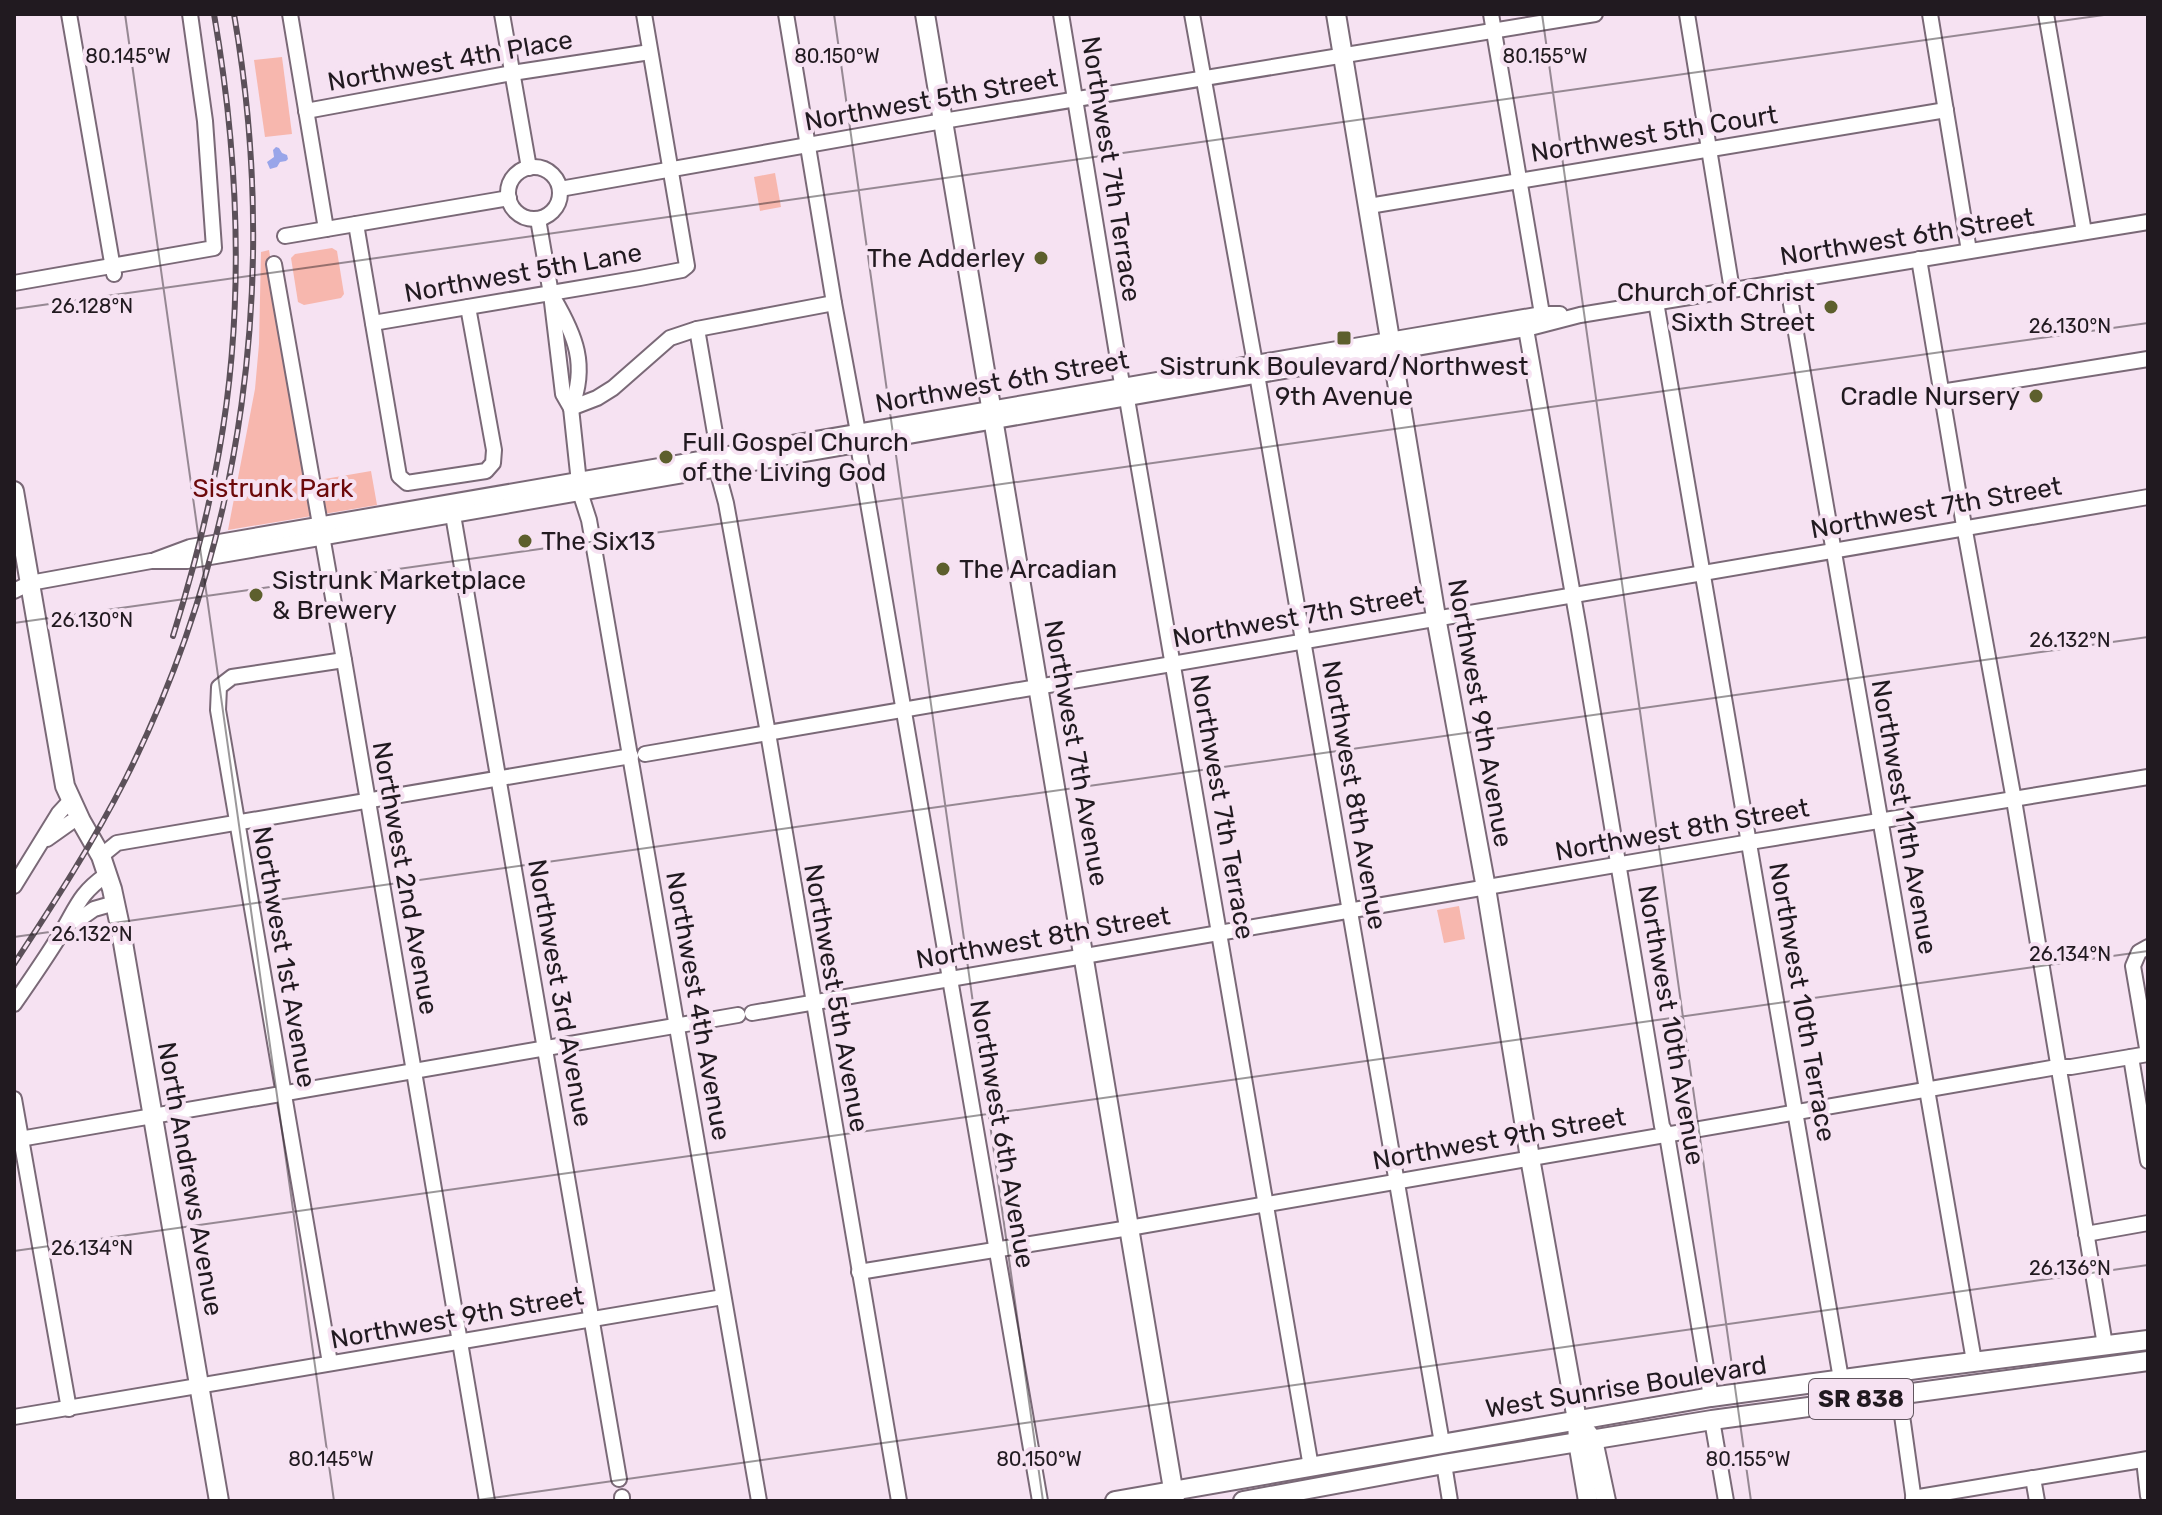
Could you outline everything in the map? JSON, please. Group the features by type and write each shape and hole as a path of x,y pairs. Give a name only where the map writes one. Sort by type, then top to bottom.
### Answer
{"main road":[{"name":"Northwest 7th Avenue","path":"925,14 1174,1496"},
{"name":"Northwest 9th Avenue","path":"1336,14 1436,617 1577,1420 1606,1501"},
{"name":"North Andrews Avenue","path":"14,491 19,585 68,803 82,843 91,857 104,866 115,903 219,1501"},
{"name":"West Sunrise Boulevard","path":"1115,1501 1174,1496 1311,1467 1711,1397 2148,1340"},
{"name":"West Sunrise Boulevard","path":"1243,1501 1315,1495 1444,1464 1712,1420 2148,1361"},
{"path":"1899,1394 1902,1383 1925,1368"},
{"name":"Northwest 9th Avenue","path":"1585,1441 1588,1501"}],"street":[{"path":"69,14 113,270"},
{"path":"14,283 113,270 214,248 205,121 190,14"},
{"path":"290,14 326,229"},
{"path":"502,14 529,168"},
{"path":"644,14 670,170"},
{"name":"Northwest 6th Avenue","path":"786,14 1040,1501"},
{"name":"Northwest 7th Terrace","path":"1061,14 1311,1467"},
{"name":"Northwest 8th Avenue","path":"1192,14 1442,1443"},
{"path":"1491,14 1542,314"},
{"name":"Northwest 5th Street","path":"560,189 943,121 1595,14"},
{"path":"1687,14 1732,290"},
{"path":"1930,14 1969,251"},
{"path":"2046,14 2084,232"},
{"name":"Northwest 4th Place","path":"306,111 512,73 650,52"},
{"name":"Northwest 5th Court","path":"1369,206 1946,110"},
{"path":"529,168 549,172 560,189 560,197 553,211 538,219 517,212 509,198 515,176 529,168"},
{"name":"Northwest 5th Lane","path":"373,323 682,270 687,266 670,170"},
{"path":"285,236 509,198"},
{"name":"Northwest 4th Avenue","path":"538,219 551,294 570,327 579,359 577,393 571,408 589,520 638,755 677,1026 758,1499"},
{"name":"Northwest 6th Street","path":"1390,346 1526,329 1580,315 2148,222"},
{"path":"356,224 399,476 407,483 486,471 493,463 494,450 468,307"},
{"path":"1919,259 2105,1345"},
{"name":"Northwest 2nd Avenue","path":"274,264 487,1501"},
{"name":"Northwest 11th Avenue","path":"1787,281 1974,1361"},
{"name":"Northwest 10th Terrace","path":"1656,302 1841,1379"},
{"path":"571,408 613,388 670,338 697,329 834,303"},
{"name":"Northwest 6th Street","path":"321,531 1256,370 1542,314 1580,315"},
{"name":"Northwest 5th Avenue","path":"697,329 720,462 719,477 768,733 899,1501"},
{"name":"Northwest 10th Avenue","path":"1526,329 1711,1397"},
{"path":"1941,392 2148,359"},
{"name":"Northwest 6th Street","path":"19,585 151,561 184,548 453,515 585,487"},
{"name":"Northwest 7th Street","path":"14,1004 117,843 2148,497"},
{"name":"Northwest 3rd Avenue","path":"453,515 619,1479"},
{"name":"Northwest 1st Avenue","path":"330,1363 218,710 219,687 232,677 344,660"},
{"name":"Northwest 8th Street","path":"18,1139 1083,955 2148,777"},
{"path":"14,886 68,803"},
{"path":"14,863 31,861"},
{"path":"60,934 94,909 115,903"},
{"path":"2143,950 2133,966 2148,1054"},
{"name":"Northwest 9th Street","path":"859,1272 1926,1089 2148,1054"},
{"path":"2131,1057 2148,1161"},
{"path":"14,1099 18,1139 69,1409"},
{"path":"2086,1234 2148,1223"},
{"name":"Northwest 9th Street","path":"14,1417 723,1297"},
{"path":"1899,1394 1914,1499 2146,1460 2148,1496"},
{"path":"1712,1420 1726,1501"},
{"path":"1444,1464 1450,1501"},
{"path":"2033,1478 2037,1501"}],"green space":[{"path":"282,57 292,134 265,137 254,60"},
{"path":"775,173 781,207 760,211 754,177"},
{"path":"332,248 337,251 344,294 341,298 304,305 298,302 291,258 295,254"},
{"name":"Sistrunk Park","path":"269,250 307,482 371,471 377,505 228,530 255,389 261,252"},
{"path":"1459,906 1465,939 1444,943 1437,910"}],"water":[{"path":"276,147 288,159 270,169 267,162 274,157"}],"railway":[{"path":"173,636 215,475 233,343 236,233 233,178 214,14"},
{"path":"14,964 87,849 126,778 167,688 199,595 224,501 242,405 251,308 253,210 247,112 234,14"}],"place":[{"name":"The Adderley","path":"1041,258"},
{"name":"Church of Christ Sixth Street","path":"1831,307"},
{"name":"Sistrunk Boulevard/Northwest 9th Avenue","path":"1344,338"},
{"name":"Cradle Nursery","path":"2036,396"},
{"name":"Full Gospel Church of the Living God","path":"666,457"},
{"name":"The Six13","path":"525,541"},
{"name":"The Arcadian","path":"943,569"},
{"name":"Sistrunk Marketplace & Brewery","path":"256,595"}]}
